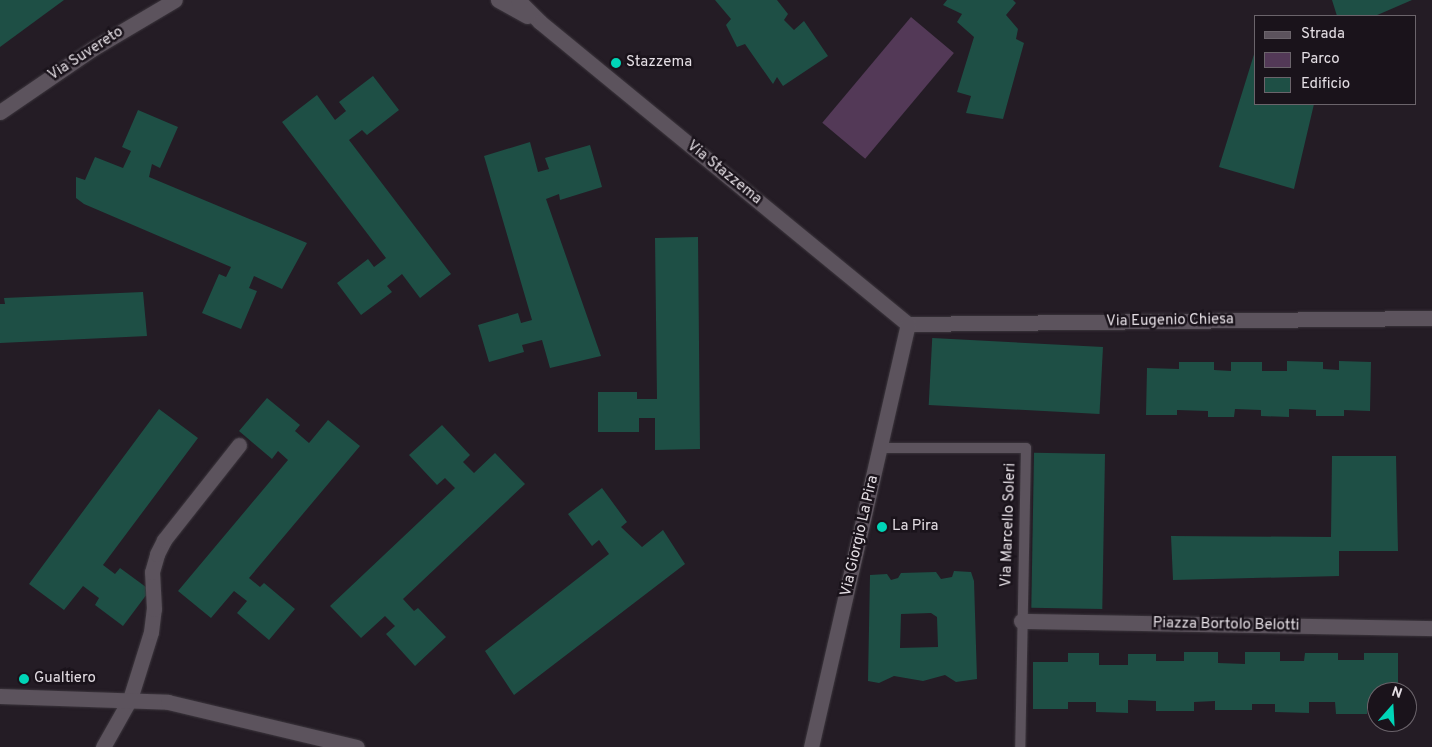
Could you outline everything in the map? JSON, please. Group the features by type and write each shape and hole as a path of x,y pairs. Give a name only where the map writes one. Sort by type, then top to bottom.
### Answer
{"street":[{"name":"Via Suvereto","path":"0,112 92,49 175,0"},
{"name":"Via Stazzema","path":"498,0 540,22"},
{"name":"Via Stazzema","path":"518,0 540,22 908,324"},
{"name":"Via Eugenio Chiesa","path":"908,324 1432,318"},
{"name":"Via Giorgio La Pira","path":"811,747 908,324"},
{"path":"103,747 130,699 154,619 152,572 157,554 164,540 238,445"},
{"name":"Piazza Bortolo Belotti","path":"1021,621 1432,628"},
{"path":"0,696 130,699 202,708 357,747"}],"lane":[{"name":"Via Marcello Soleri","path":"881,448 1026,448 1021,621 1020,747"}],"green space":[{"path":"911,17 954,53 865,159 822,123"}],"building":[{"path":"0,0 64,0 0,47"},
{"path":"715,0 777,0 788,14 784,20 794,30 804,21 828,56 783,86 777,77 773,84 745,44 737,47 726,25 731,19"},
{"path":"947,0 1013,0 1016,3 1006,15 1018,29 1016,39 1024,43 1003,119 966,113 971,96 957,92 974,37 957,22 962,14 943,5"},
{"path":"1332,0 1412,0 1377,15 1337,15"},
{"path":"1254,54 1254,105 1314,105 1294,189 1219,167"},
{"path":"373,76 399,110 367,135 362,130 349,140 451,274 420,298 402,274 387,286 392,292 361,315 337,283 368,259 374,267 386,258 282,122 317,95 335,120 346,111 339,102"},
{"path":"138,110 178,127 160,168 152,164 149,177 307,243 282,289 254,276 249,288 257,291 241,329 202,313 219,274 226,277 231,267 84,204 76,198 76,177 85,180 95,157 123,168 131,151 122,147"},
{"path":"530,142 538,172 549,169 545,158 590,145 602,187 560,200 559,194 546,199 601,356 550,368 542,340 522,345 524,352 489,362 478,325 518,313 521,323 532,320 484,156"},
{"path":"698,237 700,449 655,450 655,418 639,418 639,432 598,432 598,392 637,392 637,399 657,399 655,238"},
{"path":"143,292 147,336 0,343 0,304 5,304 4,298"},
{"path":"932,338 1103,347 1099,414 929,405"},
{"path":"1287,361 1323,362 1323,369 1339,370 1339,361 1371,362 1370,411 1344,410 1344,416 1316,416 1316,410 1289,409 1289,417 1261,416 1261,410 1235,409 1234,417 1208,417 1208,411 1177,410 1177,415 1146,415 1147,368 1179,369 1179,362 1214,362 1214,370 1231,371 1231,362 1262,362 1262,371 1287,371"},
{"path":"267,398 300,425 295,431 309,443 328,420 360,446 249,578 260,587 264,583 295,609 269,640 237,613 247,601 234,591 211,618 178,591 288,460 278,451 272,459 239,431"},
{"path":"159,409 198,438 103,565 115,574 120,568 150,590 123,626 95,605 99,598 83,586 64,610 29,584"},
{"path":"442,425 470,455 463,462 474,473 495,453 525,484 403,599 414,611 418,608 446,637 415,666 386,634 395,626 385,616 361,638 330,606 455,488 445,478 437,485 409,455"},
{"path":"1034,453 1105,454 1102,609 1031,608"},
{"path":"1332,456 1396,456 1398,551 1339,551 1339,576 1173,580 1171,536 1331,537"},
{"path":"602,488 627,522 621,527 642,547 663,530 685,564 514,695 485,651 609,554 599,540 592,546 568,514"},
{"path":"954,571 971,572 974,581 977,679 956,682 945,675 923,681 894,676 879,683 868,681 870,575 887,574 891,580 898,578 901,573 936,572 941,579 952,577","holes":["931,613 937,617 938,647 900,648 901,614"]},
{"path":"1184,652 1218,652 1218,663 1245,664 1245,652 1280,652 1280,661 1304,661 1305,653 1338,653 1338,660 1364,660 1364,653 1398,653 1398,682 1367,682 1367,714 1336,714 1335,702 1309,702 1309,713 1275,712 1275,704 1252,704 1252,710 1215,710 1215,701 1194,702 1194,711 1156,711 1156,701 1128,700 1128,713 1096,712 1096,702 1068,702 1068,709 1033,709 1033,662 1068,662 1068,653 1099,653 1099,665 1128,665 1128,654 1156,654 1156,661 1184,661"}],"place":[{"name":"Stazzema","path":"616,63"},
{"name":"La Pira","path":"882,527"},
{"name":"Gualtiero","path":"24,679"}]}
